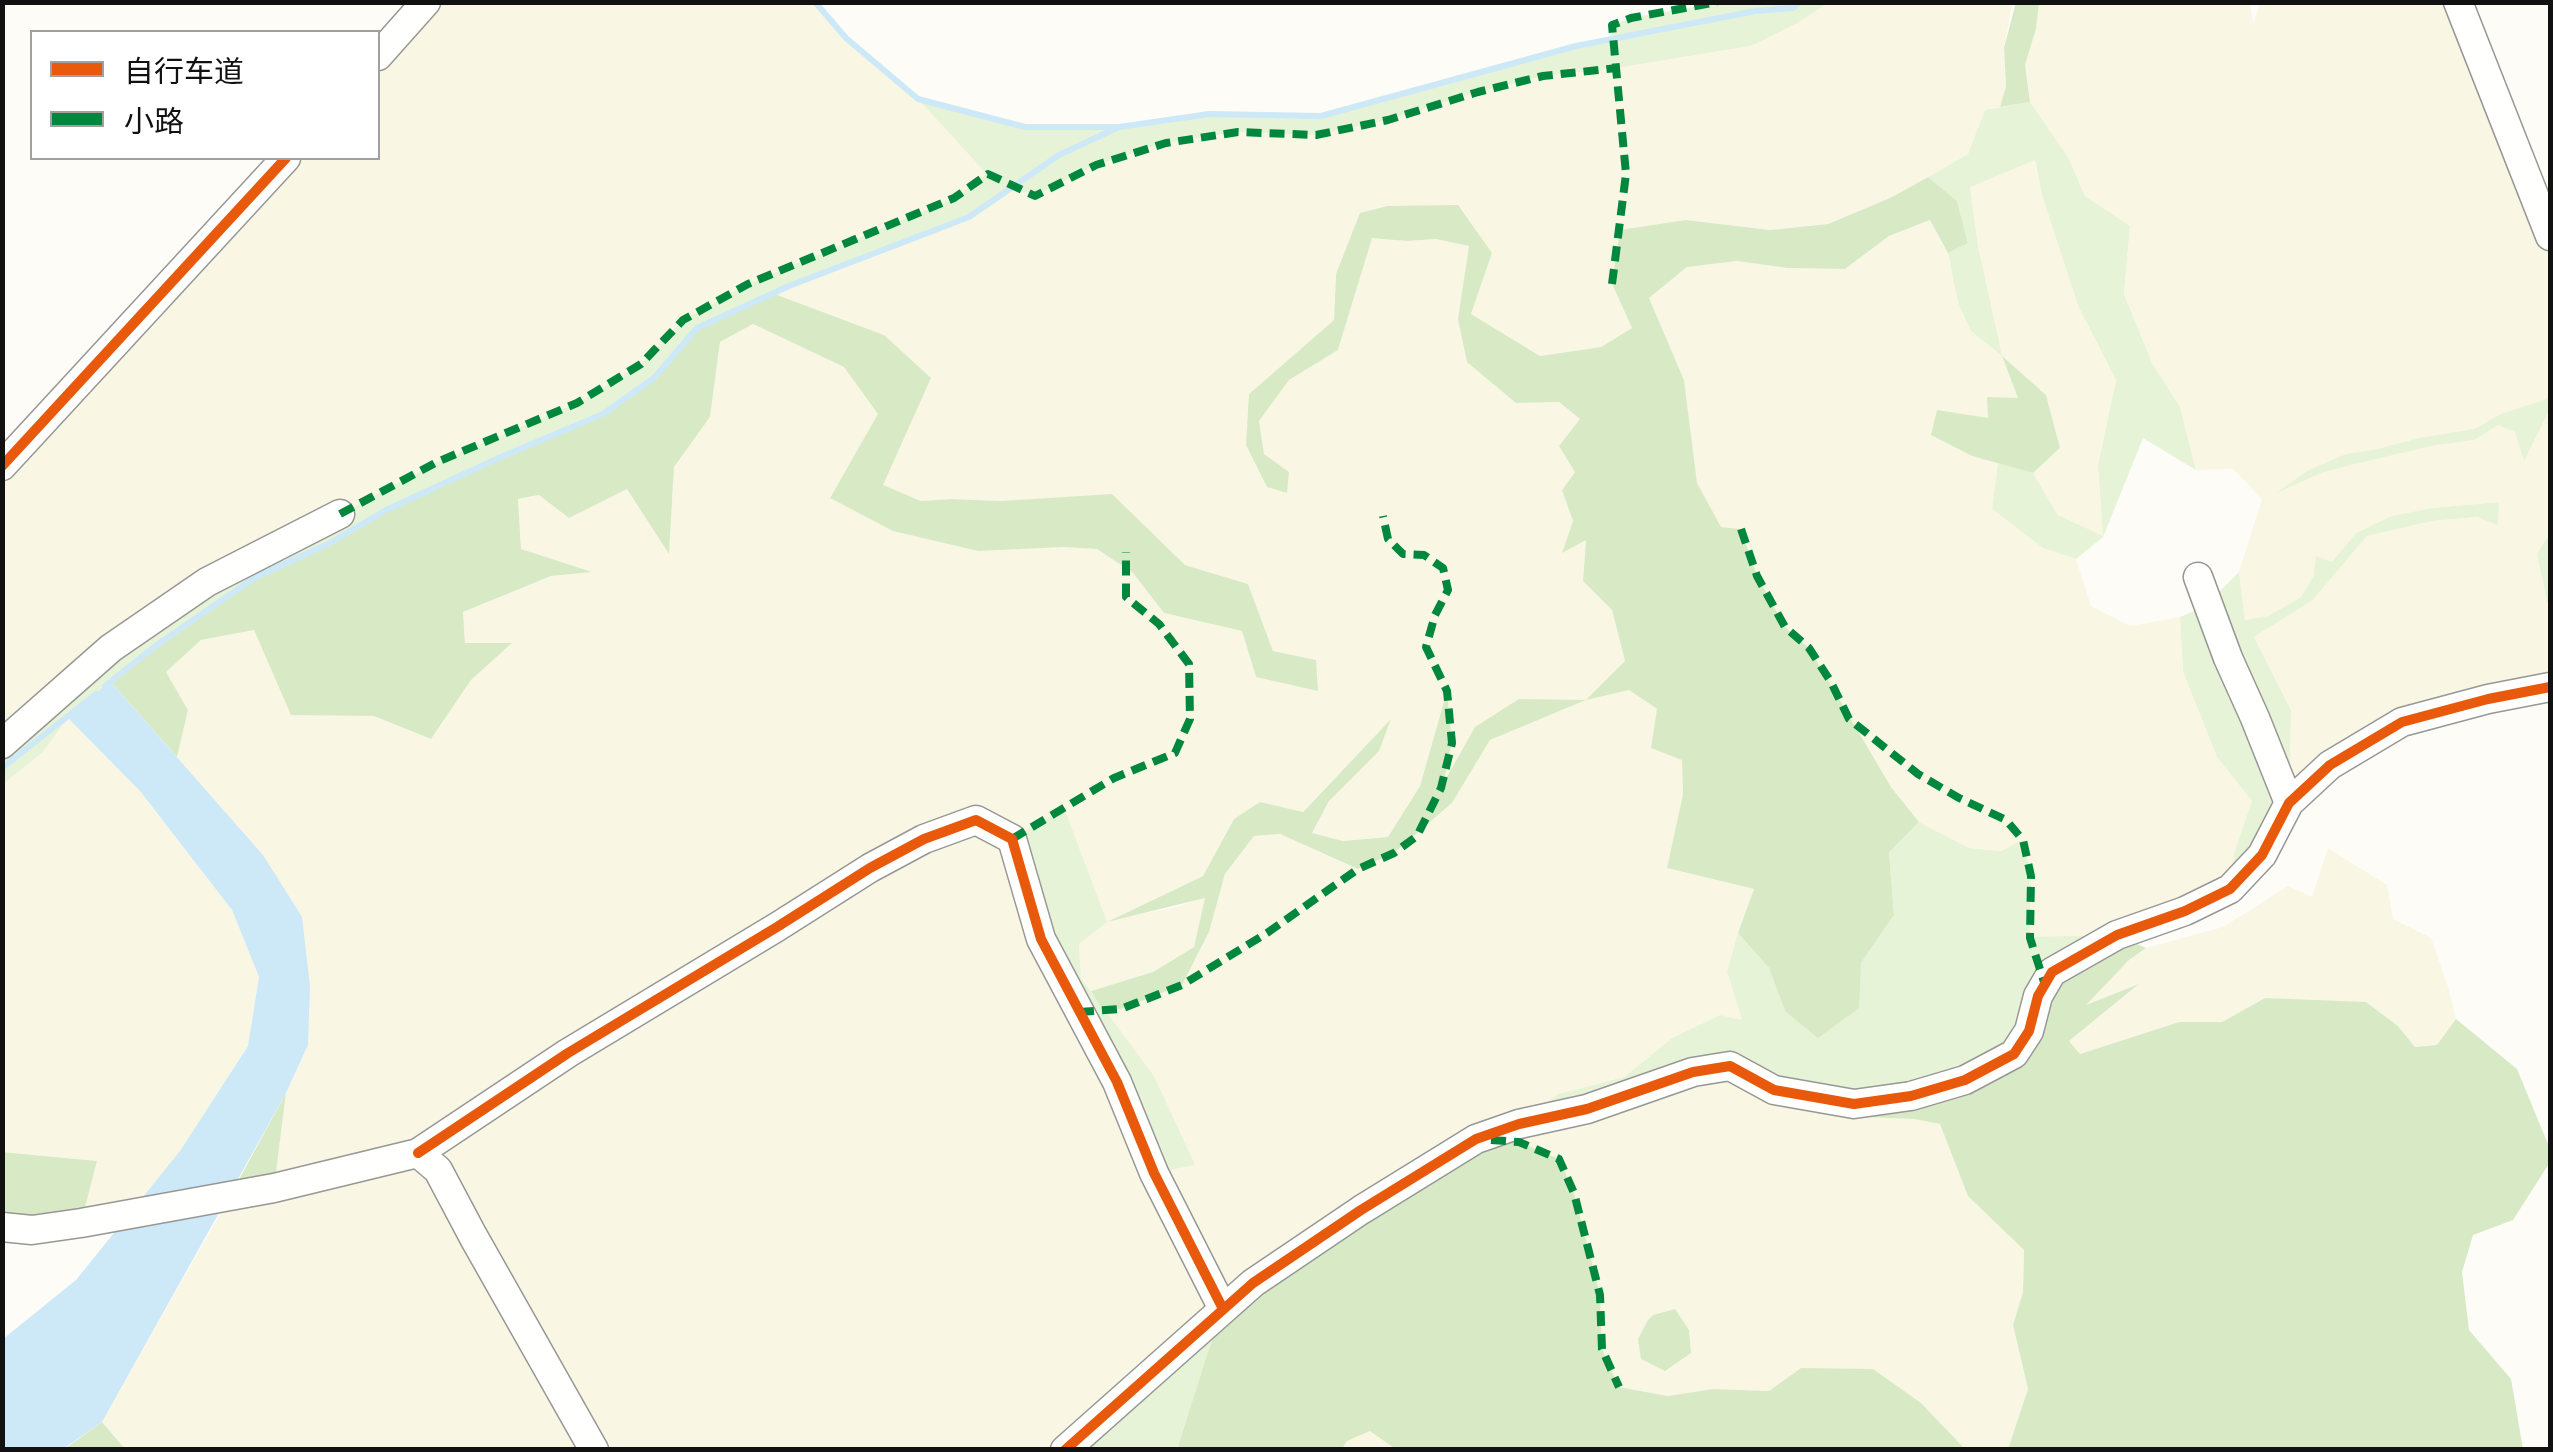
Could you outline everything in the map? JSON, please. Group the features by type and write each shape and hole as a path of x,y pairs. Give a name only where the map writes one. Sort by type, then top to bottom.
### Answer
{"street":[{"path":"380,54 426,2"},
{"path":"2458,2 2550,236"},
{"path":"2,466 284,160"},
{"path":"2,744 112,648 207,582 340,514"},
{"path":"2198,577 2289,804"},
{"path":"1065,1450 1253,1283 1476,1139 1519,1124 1588,1110 1693,1072 1730,1066 1774,1090 1854,1104 1911,1096 1965,1080 2014,1054 2028,1031 2038,996 2052,972 2117,935 2230,889 2262,855 2289,804 2330,765 2402,722 2550,687"},
{"path":"2,1227 32,1230 82,1223 274,1188 418,1153 568,1053 870,868 924,839 976,820 1012,840 1041,939 1117,1082 1154,1173 1224,1309"},
{"path":"418,1153 438,1170 594,1450"}],"shaded area":[{"path":"426,3 815,3 846,38 918,99 988,174 954,198 683,320 641,364 577,403 437,462 340,514 3,744 2,466 284,160 380,160 380,54"},
{"path":"1825,3 2012,3 2004,48 2006,86 2000,107 1985,110 1968,154 1890,198 1828,224 1770,230 1686,220 1612,284 1632,328 1601,347 1540,356 1471,314 1492,253 1387,206 1336,274 1334,320 1249,394 1264,454 1259,421 1289,380 1338,350 1372,237 1436,239 1470,246 1458,319 1516,403 1559,402 1580,419 1575,472 1562,490 1573,521 1563,551 1586,539 1583,580 1612,610 1625,661 1588,699 1629,690 1657,709 1682,760 1683,794 1667,868 1754,889 1727,972 1742,1021 1720,1015 1672,1038 1624,1077 1558,1094 1693,1072 1794,1095 1834,1116 1914,1119 1940,1124 1999,1225 2024,1250 2023,1292 2013,1326 2028,1389 2008,1449 1965,1449 1921,1403 1801,1368 1769,1391 1713,1389 1668,1396 1619,1387 1602,1349 1600,1295 1065,1449 125,1450 102,1422 230,1196 274,1188 286,1093 308,1045 263,855 177,757 188,710 166,672 201,640 254,630 292,715 374,715 431,739 471,680 511,644 465,643 463,612 551,576 589,572 521,549 518,499 539,495 569,517 627,489 669,553 674,467 710,417 720,342 753,324 844,367 879,415 830,497 1064,547 1097,549 1133,573 1164,613 1242,631 1256,677 1316,660 1273,651 1248,584 1001,501 921,501 882,485 884,335 772,293 969,217 1012,187 1035,195 1096,165 1166,143 1238,132 1316,135 1388,120 1543,76 1751,46","holes":["1446,694 1452,742 1441,788 1519,700 1583,701 1490,740 1452,803 1394,854 1357,869 1280,834 1254,836 1225,874 1209,932 1182,985 1103,1010 1154,1076 1194,1165 1041,939 1107,921 1079,944 1081,978 1091,991 1153,972 1194,947 1206,897 1177,907 1113,919 1203,876 1234,819 1302,812 1388,722 1379,751 1329,801 1312,834 1343,841 1388,837 1420,786"]},
{"path":"2039,3 2250,3 2253,24 2260,3 2458,3 2550,236 2550,536 2545,539 2550,687 2402,722 2289,803 2291,710 2254,637 2313,600 2367,536 2432,521 2477,517 2498,524 2499,502 2432,508 2392,517 2356,533 2332,563 2314,575 2301,597 2268,616 2245,621 2239,572 2262,499 2233,469 2196,470 2180,407 2152,363 2124,294 2130,226 2085,196 2068,157 2030,102 2025,65"},
{"path":"2034,159 2078,306 2116,380 2098,465 2103,537 2058,515 2033,473 2060,448 2046,395 2003,359 2019,398 1989,418 1972,456 1998,463 1992,509 2043,548 2076,559 2091,606 2130,626 2180,617 2183,672 2217,757 2252,801 2234,853 2230,889 2117,935 2030,938 2031,876 2022,841 2001,851 1969,848 1919,822 1891,787 1809,648 1785,627 1757,576 1742,529 1721,527 1696,483 1684,380 1649,298 1687,267 1737,261 1787,268 1845,269 1889,236 1931,220 1948,253 1958,303 1971,331 2001,355 1970,186"},
{"path":"68,718 140,791 232,910 259,977 248,1046 180,1151 132,1214 81,1223 97,1161 3,1152 3,784 43,752"},
{"path":"2328,848 2387,885 2393,919 2431,938 2456,1019 2438,1045 2415,1047 2398,1026 2311,1001 2265,998 2222,1022 2179,1022 2080,1054 2069,1041 2136,987 2083,1007 2146,948 2223,927 2288,886 2312,897"},
{"path":"1371,1431 1397,1449 1342,1450 1346,1441"}],"green space":[{"path":"2016,2 2039,3 2025,65 2030,102 2000,107 2006,86 2004,48"},
{"path":"1717,3 1825,3 1797,23 1751,46 1543,76 1388,120 1316,135 1238,132 1166,143 1096,165 1035,196 1012,187 969,217 789,286 698,328 654,378 603,414 386,510 330,543 254,578 154,647 90,698 68,718 43,752 3,784 3,744 111,648 437,462 577,403 641,364 683,320 748,284 954,198 987,174 918,99 1025,127 1119,127 1209,114 1321,116 1612,39 1612,25 1631,18"},
{"path":"2030,102 2068,157 2085,196 2130,226 2124,294 2152,363 2180,407 2196,470 2143,438 2103,537 2076,559 2043,548 1992,509 1998,463 2033,473 2058,515 2103,536 2098,465 2116,380 2078,306 2042,195 2035,160 1970,187 1978,246 2002,356 1971,331 1958,303 1948,253 1968,243 1957,201 1928,177 1968,154 1985,110"},
{"path":"1928,177 1957,201 1968,243 1948,253 1930,220 1889,236 1845,269 1787,268 1737,261 1687,267 1649,298 1684,380 1697,483 1721,527 1741,529 1757,576 1785,627 1809,648 1891,787 1919,822 1889,852 1894,915 1861,963 1859,1008 1818,1038 1785,1011 1769,968 1738,933 1754,889 1667,868 1683,794 1682,760 1651,748 1657,709 1629,690 1586,700 1625,661 1612,610 1583,581 1586,540 1562,553 1573,521 1562,490 1575,472 1559,446 1580,419 1559,402 1516,403 1467,362 1458,319 1469,246 1436,239 1372,238 1338,350 1289,380 1259,421 1264,454 1289,472 1287,493 1267,487 1246,445 1249,394 1334,320 1336,274 1360,213 1387,206 1458,205 1492,253 1471,314 1540,356 1601,347 1632,328 1612,284 1620,230 1686,220 1770,230 1828,224"},
{"path":"772,293 884,335 931,378 883,485 921,501 1112,494 1185,565 1248,584 1273,651 1316,660 1318,691 1256,677 1242,631 1164,613 1133,573 1097,549 978,551 893,531 830,498 878,414 844,367 753,324 720,342 710,417 674,467 669,554 627,489 569,518 539,495 518,499 521,549 592,572 551,576 463,612 465,643 512,643 471,680 431,739 374,716 291,715 254,630 201,640 166,672 188,710 177,757 110,681 254,578 330,543 386,510 603,414 654,378 697,328"},
{"path":"2002,356 2046,395 2060,448 2033,473 1972,456 1931,435 1937,410 1988,418 1987,397 2018,398"},
{"path":"2550,398 2550,409 2524,461 2515,432 2498,425 2474,440 2354,464 2321,473 2276,493 2309,470 2346,454 2474,429 2501,414"},
{"path":"2499,502 2498,525 2477,517 2432,521 2367,536 2313,600 2254,637 2291,710 2289,803 2230,889 2234,853 2252,801 2217,757 2183,672 2180,617 2204,607 2239,572 2245,620 2268,616 2301,597 2314,575 2316,556 2332,562 2356,533 2392,516"},
{"path":"2550,536 2550,615 2537,554"},
{"path":"1447,691 1452,743 1443,784 1475,727 1519,699 1586,700 1490,740 1452,803 1394,853 1358,869 1280,834 1254,836 1225,874 1209,932 1182,985 1121,1009 1103,1010 1091,991 1153,972 1194,947 1205,898 1107,922 1203,876 1234,819 1260,802 1303,812 1391,719 1379,751 1329,801 1312,833 1343,841 1388,837 1420,786"},
{"path":"1064,808 1107,922 1079,944 1081,978 1154,1076 1195,1165 1154,1173 1012,839"},
{"path":"1919,822 1969,848 2001,851 2023,840 2031,876 2030,937 2117,935 2014,1054 1854,1104 1730,1066 1519,1124 1558,1094 1624,1077 1672,1038 1720,1015 1742,1020 1727,972 1738,933 1769,968 1785,1011 1861,963 1894,915 1889,851"},
{"path":"2117,935 2146,948 2129,960 2086,1005 2139,984 2069,1041 2080,1054 2179,1022 2222,1022 2265,998 2366,1002 2398,1026 2415,1047 2437,1045 2456,1019 2517,1069 2550,1149 2550,1162 2513,1220 2473,1235 2462,1272 2469,1330 2511,1379 2523,1449 2008,1449 2028,1389 2013,1325 2023,1292 2024,1250 1968,1196 1940,1124 1914,1119 1834,1116 1794,1095 1854,1104 2014,1054 2038,996"},
{"path":"286,1093 274,1188 230,1196"},
{"path":"1476,1139 1519,1142 1559,1159 1574,1193 1600,1295 1602,1349 1619,1387 1668,1396 1713,1389 1769,1391 1801,1368 1873,1369 1921,1403 1965,1449 1397,1450 1370,1431 1347,1441 1342,1449 1179,1450 1223,1309"},
{"path":"2,1152 97,1161 81,1223 3,1227"},
{"path":"1223,1309 1179,1449 1065,1450"},
{"path":"1675,1309 1689,1330 1691,1353 1665,1371 1641,1359 1638,1339 1653,1315"},
{"path":"102,1422 125,1449 63,1450"}],"water":[{"path":"110,681 263,855 302,917 310,986 308,1045 286,1093 102,1422 63,1449 3,1450 3,1339 76,1280 180,1151 248,1046 259,977 232,910 140,791 68,718"}],"waterway":[{"path":"815,2 846,38 918,99 1025,127 1116,127"},
{"path":"105,686 254,578 330,543 386,510 603,414 654,378 697,328 789,286 969,217 1059,155 1119,127 1209,114 1321,116 1576,46 1755,11 1793,8 1800,2"},
{"path":"2,768 96,694"}],"marked path":[{"path":"1612,284 1626,174 1612,25 1717,2"},
{"path":"340,514 437,462 577,403 641,364 683,320 748,284 954,198 988,174 1035,196 1096,165 1166,143 1238,132 1316,135 1388,120 1543,76 1617,68"},
{"path":"1079,1012 1121,1009 1182,985 1267,933 1358,869 1394,853 1417,836 1441,788 1452,743 1447,691 1426,647 1435,615 1448,590 1443,568 1424,555 1403,554 1388,539 1383,516"},
{"path":"1741,529 1757,576 1785,627 1809,648 1849,719 1918,774 2006,820 2023,840 2031,876 2030,938 2045,985"},
{"path":"1012,839 1114,778 1175,753 1190,719 1189,664 1159,624 1126,597 1126,552"},
{"path":"1491,1140 1519,1142 1559,1159 1574,1193 1600,1295 1602,1349 1619,1387"}],"cycle path":[{"path":"2,466 284,160"},
{"path":"1065,1450 1253,1283 1476,1139 1519,1124 1587,1109 1693,1072 1730,1066 1774,1090 1854,1104 1911,1096 1965,1080 2014,1054 2029,1031 2038,996 2052,972 2117,935 2185,911 2230,889 2262,855 2289,803 2330,765 2402,722 2550,687"},
{"path":"418,1153 568,1053 870,868 924,839 976,820 1012,839 1041,939 1117,1082 1154,1173 1223,1309"}]}
